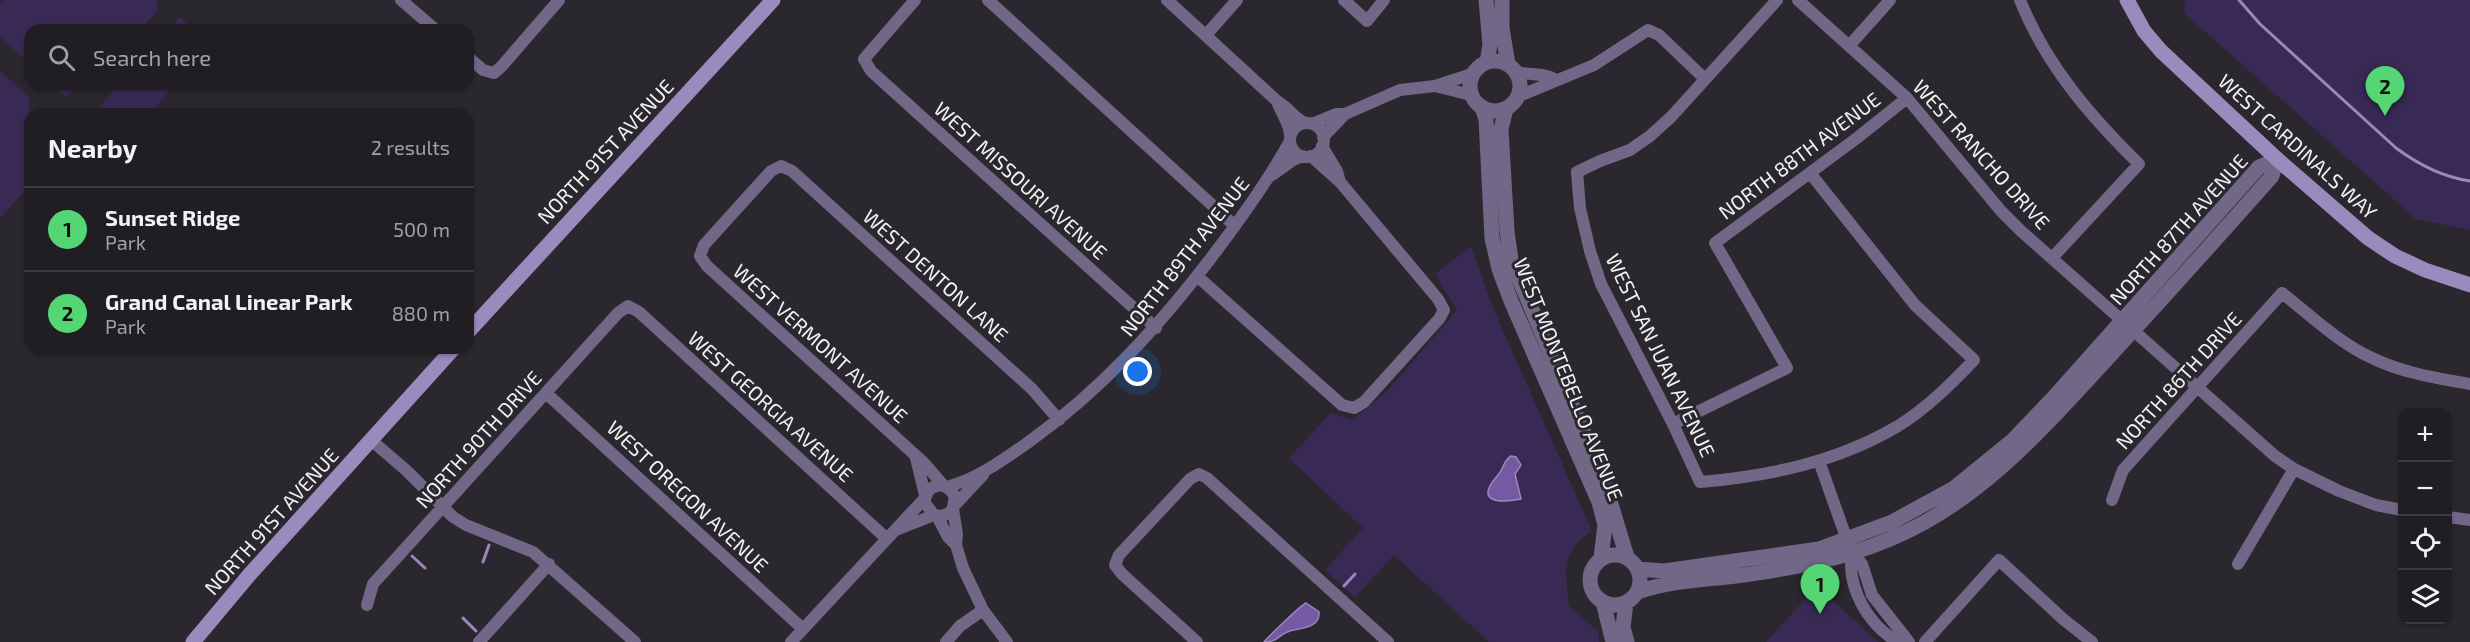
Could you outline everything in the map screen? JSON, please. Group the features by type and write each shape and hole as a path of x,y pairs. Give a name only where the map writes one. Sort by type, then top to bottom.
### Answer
{"main road":[{"name":"NORTH 91ST AVENUE","path":"474,325 772,0"},
{"name":"WEST CARDINALS WAY","path":"2127,0 2144,31 2161,51 2277,159 2368,238 2395,256 2425,270 2470,285"},
{"name":"NORTH 91ST AVENUE","path":"193,642 250,574 449,354"}],"street":[{"path":"401,0 429,24"},
{"path":"474,62 483,70 494,73 559,0"},
{"name":"WEST MISSOURI AVENUE","path":"915,0 864,59 871,71 1155,328"},
{"path":"988,0 1235,226"},
{"path":"1167,0 1300,121 1321,131 1322,142 1340,182"},
{"path":"1206,35 1237,0"},
{"path":"1344,0 1366,21 1384,0"},
{"path":"1486,0 1490,45 1487,62"},
{"path":"1502,0 1502,28 1512,68 1521,87 1519,96"},
{"path":"1435,86 1471,95 1482,108 1490,111 1506,109 1519,96 1554,79 1594,65 1648,30 1659,35 1705,78 1777,0"},
{"name":"WEST RANCHO DRIVE","path":"1798,0 1906,98 2001,211 2127,327 2275,456 2294,469 2346,494 2398,509"},
{"path":"1849,46 1890,0"},
{"path":"2020,0 2040,44 2070,88 2104,130 2139,164 2052,258"},
{"path":"1471,95 1472,74 1487,62 1498,60 1512,68 1539,76 1548,75 1554,79"},
{"path":"1290,138 1296,127 1336,114 1345,114 1400,90 1435,86 1472,74"},
{"name":"WEST SAN JUAN AVENUE","path":"1705,78 1671,117 1650,136 1630,150 1577,172 1580,208 1590,251 1601,284 1700,482 1747,478 1819,461"},
{"name":"NORTH 88TH AVENUE","path":"1673,424 1787,368 1715,243 1906,98"},
{"path":"1197,276 1342,405 1354,408 1364,402 1439,319 1443,310 1438,298 1340,182 1307,156 1294,151 1290,128 1280,112 1277,101"},
{"name":"WEST MONTEBELLO AVENUE","path":"1482,108 1486,124 1492,238 1499,269 1510,301 1599,502 1605,525 1601,558"},
{"name":"WEST MONTEBELLO AVENUE","path":"1506,109 1501,129 1511,260 1603,478 1627,557"},
{"path":"1307,156 1345,114"},
{"name":"NORTH 89TH AVENUE","path":"954,507 984,473 1086,398 1155,328 1272,175 1290,138"},
{"name":"NORTH 89TH AVENUE","path":"1272,175 1293,160 1307,156"},
{"name":"NORTH 87TH AVENUE","path":"1638,592 1667,584 1793,567 1850,546 1954,488 2013,440 2127,327 2259,167 2277,159"},
{"name":"WEST DENTON LANE","path":"700,256 704,245 763,179 771,171 782,166 792,171 1032,389 1059,420"},
{"path":"1810,173 1915,305 1974,360 1941,393 1898,426 1843,453 1819,461 1850,546 1862,564 1872,595 1909,642"},
{"name":"WEST VERMONT AVENUE","path":"700,256 707,266 924,463 945,486"},
{"name":"NORTH 86TH DRIVE","path":"2112,500 2123,470 2282,293 2326,328 2371,358 2418,375 2470,384"},
{"name":"NORTH 90TH DRIVE","path":"367,605 373,584 618,313 628,306"},
{"name":"WEST GEORGIA AVENUE","path":"628,306 648,320 890,534"},
{"name":"WEST OREGON AVENUE","path":"546,393 803,629"},
{"path":"371,440 407,471 441,507 466,525 533,552 635,642"},
{"path":"916,458 926,508 935,515 948,537 956,545 982,610 1007,642"},
{"path":"2238,564 2294,469"},
{"name":"NORTH 89TH AVENUE","path":"945,486 984,473"},
{"path":"1197,642 1115,565 1119,555 1190,479 1199,474 1207,478 1388,642"},
{"path":"791,642 934,486 945,486 953,492 956,545"},
{"path":"890,534 935,515 948,514 954,507"},
{"path":"2452,518 2470,520"},
{"path":"1850,546 1850,567 1858,596 1886,636 1898,642"},
{"name":"NORTH 87TH AVENUE","path":"1638,568 1664,571 1700,564 1850,546"},
{"path":"1614,554 1627,557 1638,568 1640,584 1638,592 1626,603 1618,605 1603,602 1592,592 1589,579 1593,567 1601,558 1614,554"},
{"path":"1925,642 1999,560 2063,619 2092,642"},
{"path":"479,642 549,564"},
{"path":"1603,602 1612,642"},
{"path":"1626,603 1623,627 1627,642"},
{"path":"945,642 960,626 982,610"},
{"path":"1875,623 1886,613"}],"shaded area":[{"path":"3,0 157,0 157,11 145,24 24,24 24,59 0,37 0,3"},
{"path":"2185,0 2470,0 2470,230 2416,219 2184,13"},
{"path":"180,17 188,24 174,24"},
{"path":"0,71 29,97 29,108 24,108 24,192 0,218"},
{"path":"58,90 72,90 66,97"},
{"path":"115,90 171,90 154,108 102,108 100,106"},
{"path":"1471,246 1493,308 1592,531 1574,547 1570,555 1566,583 1569,606 1598,631 1599,642 1489,642 1394,555 1355,597 1325,570 1363,528 1289,458 1331,413 1353,420 1389,389 1457,310 1435,274"},
{"path":"1511,456 1516,457 1521,465 1515,474 1521,499 1498,501 1492,499 1488,491 1491,484"},
{"path":"1817,586 1878,642 1766,642"},
{"path":"1306,603 1319,612 1317,621 1305,628 1286,632 1273,641 1264,642 1292,615"}],"waterway":[{"path":"2239,0 2260,24 2396,148 2431,169 2450,177 2470,181"},
{"path":"483,562 489,545"},
{"path":"412,556 425,568"},
{"path":"1344,586 1355,574"},
{"path":"463,618 476,631"}],"place":[{"name":"Grand Canal Linear Park","path":"2385,116"},
{"name":"Sunset Ridge","path":"1820,614"}]}
